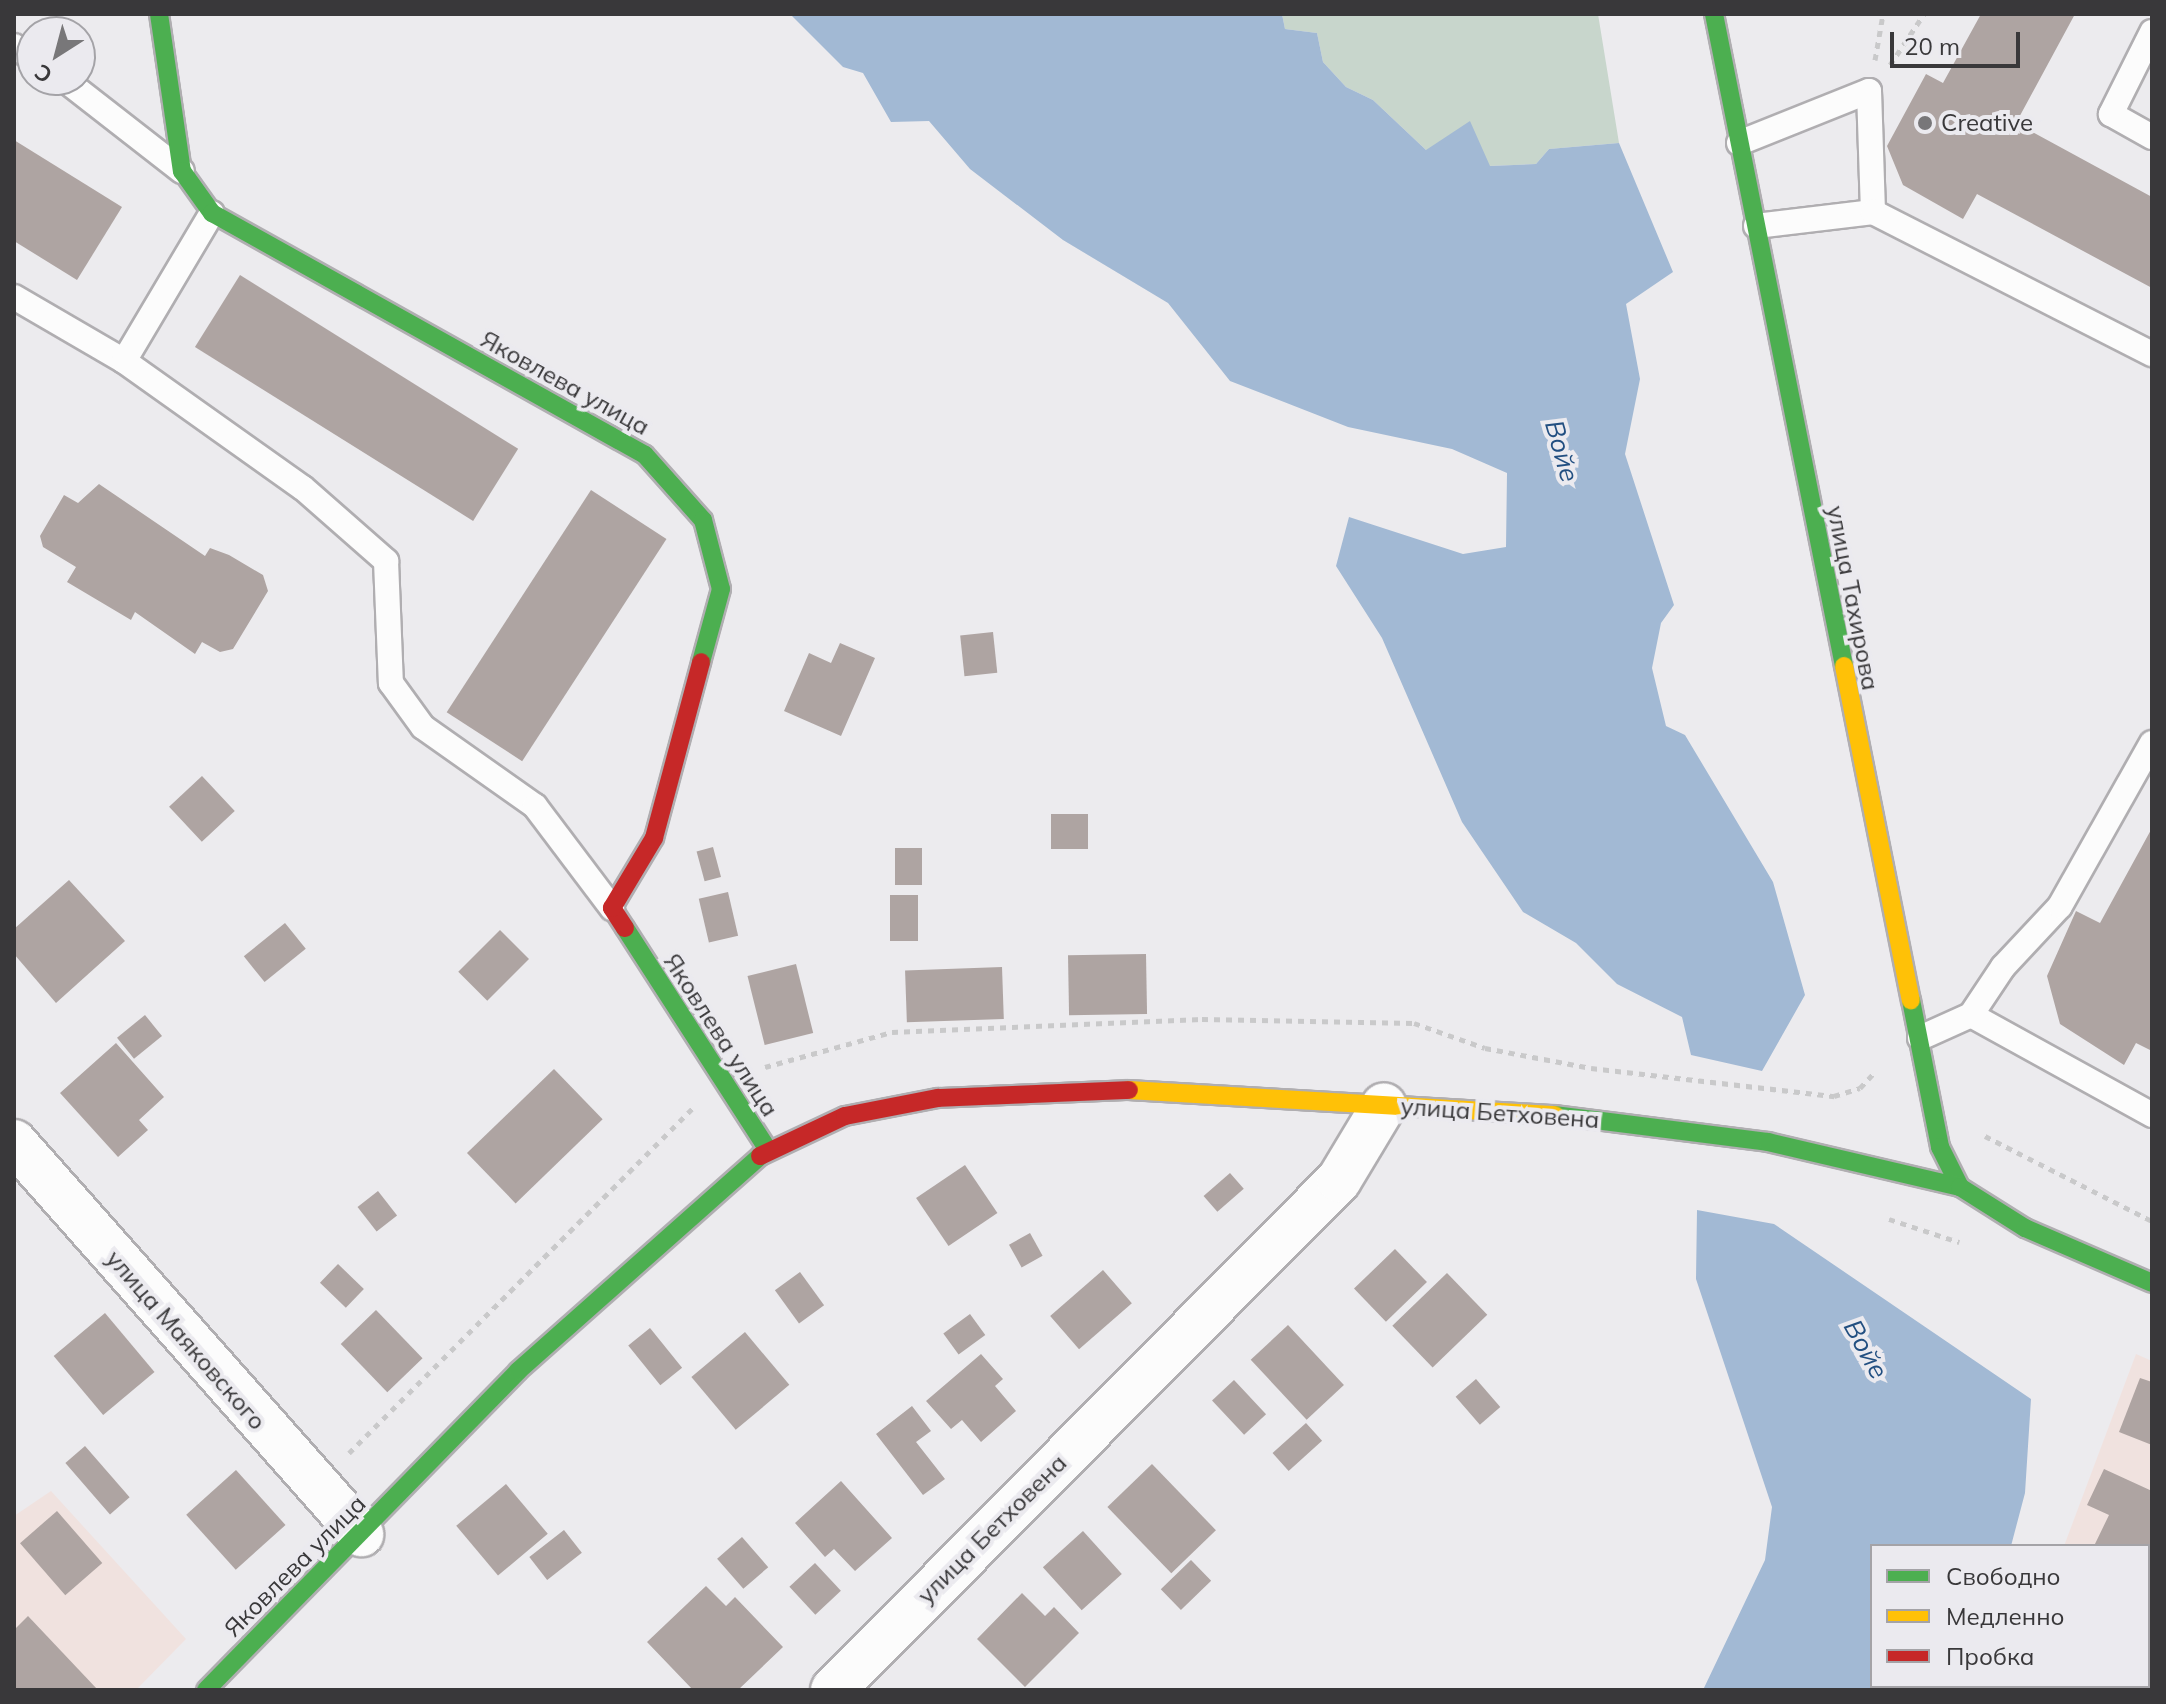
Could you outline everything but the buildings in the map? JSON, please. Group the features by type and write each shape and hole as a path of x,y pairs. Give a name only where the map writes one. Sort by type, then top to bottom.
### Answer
{"street":[{"name":"Яковлева улица","path":"159,14 182,171 212,213 645,455 703,520 721,589 654,838 612,908 768,1150"},
{"name":"улица Тахирова","path":"1714,14 1940,1147 1960,1187"},
{"name":"Яковлева улица","path":"206,1690 518,1371 768,1150 845,1116 938,1098 1049,1088 1175,1088 1384,1105"},
{"name":"улица Бетховена","path":"833,1690 1339,1180 1384,1105 1605,1119 1768,1142 1960,1187 2025,1228 2152,1283"},
{"name":"улица Маяковского","path":"14,1142 361,1534"}],"lane":[{"path":"2152,32 2111,114 2152,137"},
{"path":"1739,143 1869,91 1873,212"},
{"path":"86,96 182,171"},
{"path":"1756,226 1873,212 2152,354"},
{"path":"124,361 212,213"},
{"path":"14,297 124,361 303,488 386,561 391,683 423,727 535,806 612,908"},
{"path":"1920,1038 1971,1015 2003,967 2060,906 2152,743"},
{"path":"1971,1015 2152,1115"}],"path":[{"path":"1869,91 1883,14"},
{"path":"1869,91 1924,14"},
{"path":"1985,1136 2152,1221"},
{"path":"1873,1214 1971,1247"}],"shaded area":[{"path":"1282,14 1598,14 1619,143 1549,149 1536,164 1489,166 1426,150 1373,100 1346,87 1323,62 1317,33 1285,29"},
{"path":"2136,1354 2152,1361 2152,1690 2006,1690 2150,1688 2150,1544 2065,1544"},
{"path":"51,1491 186,1639 136,1690 14,1690 14,1516"}],"water":[{"name":"Войе","path":"790,14 1282,14 1285,29 1317,33 1323,62 1346,87 1373,100 1426,150 1470,121 1490,166 1536,164 1549,149 1619,143 1673,272 1626,304 1640,379 1625,454 1674,605 1661,623 1652,668 1666,726 1685,735 1773,882 1805,995 1762,1071 1691,1055 1682,1017 1617,984 1576,943 1523,912 1462,822 1382,638 1336,566 1349,517 1463,554 1506,547 1507,473 1452,449 1348,427 1230,381 1168,303 1063,240 970,169 929,121 891,122 863,73 843,67"},
{"name":"Войе","path":"1697,1210 1774,1224 2031,1399 2025,1493 2012,1544 1870,1544 1870,1688 1964,1690 1703,1690 1765,1560 1772,1507 1696,1279"}],"traffic: fast":[{"path":"159,14 182,171 212,213 645,455 703,520 721,589 701,662"},
{"path":"1714,14 1844,666"},
{"path":"625,928 768,1150"},
{"path":"1911,1000 1940,1147 1960,1187"},
{"path":"1555,1115 1768,1142 1960,1187 2025,1228 2152,1283"},
{"path":"206,1690 518,1371 760,1156"}],"traffic: slow":[{"path":"1844,666 1911,1000"},
{"path":"1129,1090 1555,1115"}],"traffic: jam":[{"path":"625,928 612,908 654,838 701,662"},
{"path":"760,1156 845,1116 938,1098 1129,1090"}],"place":[{"name":"Creative","path":"1925,123"}]}
